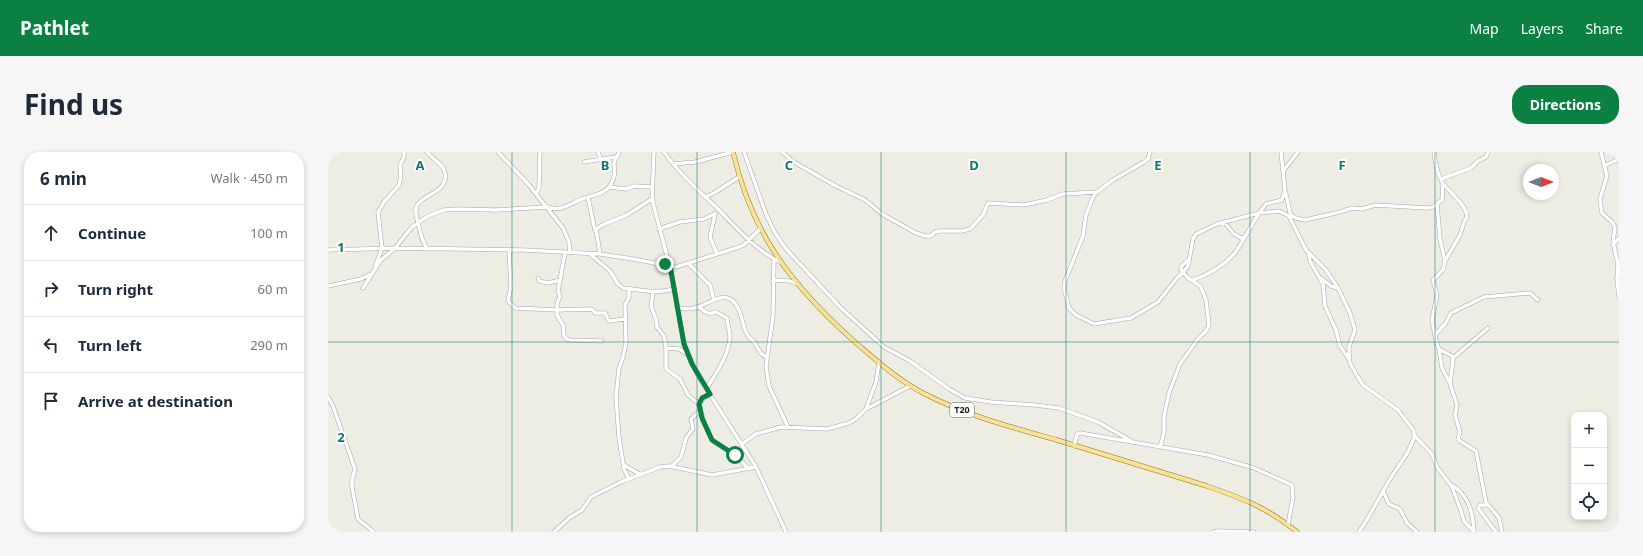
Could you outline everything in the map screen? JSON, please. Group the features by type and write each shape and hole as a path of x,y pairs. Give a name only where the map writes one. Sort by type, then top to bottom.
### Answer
{"main road":[{"name":"T20","path":"733,152 739,177 752,214 780,262 824,312 878,362 910,386 937,400 976,415 1239,497 1278,517 1296,532"}],"street":[{"path":"328,286 361,279 372,273 382,248 378,212 384,202 399,185 402,176 400,168 404,157 404,152"},
{"path":"427,152 443,167 445,181 436,192 416,205 416,218 423,243 428,249"},
{"path":"498,152 547,207 565,232 569,242 570,253"},
{"path":"536,194 539,188 540,152"},
{"path":"598,152 601,160"},
{"path":"363,288 380,261 418,222 428,216 450,209 470,208 510,210 547,207 556,209 565,208 600,193 609,187 615,176 614,161 619,152"},
{"path":"654,152 652,199 670,266 681,333 687,354 710,394 756,467 786,532"},
{"path":"664,152 673,164 718,212 749,240 780,262"},
{"path":"673,164 695,162 733,152"},
{"path":"744,152 766,214 775,233 787,250 841,308 884,347 910,361 950,390 965,398 991,402 1034,404 1059,408 1098,422 1133,442"},
{"path":"782,152 789,159 799,165 842,190 864,200 882,214 924,236 930,236 939,231 962,231 970,229 983,215 988,203 1024,205 1047,200 1063,194 1097,192"},
{"path":"1150,152 1148,159 1122,174 1097,192 1089,206 1083,236 1065,281 1064,288 1067,303 1073,313 1094,324 1131,318 1158,302 1177,278 1183,273"},
{"path":"1280,152 1291,220"},
{"path":"1284,170 1298,152"},
{"path":"1434,152 1436,165 1442,181 1466,209 1467,213 1460,234 1445,261 1443,270 1433,281 1437,295 1432,320 1442,368 1450,384 1457,405 1455,415 1460,432 1458,439 1460,442 1476,451 1487,505 1499,518 1502,532"},
{"path":"1442,181 1471,168 1478,161 1486,157 1488,152"},
{"path":"1601,152 1607,176 1600,202 1602,213 1612,222 1615,227 1613,245 1618,264 1617,280 1619,297"},
{"path":"584,162 617,157"},
{"path":"1604,166 1619,159"},
{"path":"705,197 739,177"},
{"path":"1291,215 1305,220 1352,208 1362,209 1374,205 1427,208 1437,204 1442,198 1442,181"},
{"path":"609,187 626,189 634,186 652,187"},
{"path":"1193,280 1212,272 1229,260 1266,204 1282,200 1285,190"},
{"path":"588,197 600,254"},
{"path":"596,232 596,229 604,224 625,216 652,199"},
{"path":"1437,204 1440,239 1445,261"},
{"path":"1160,446 1164,433 1164,416 1169,392 1180,364 1209,325 1206,300 1202,290 1200,286 1183,273 1181,267 1189,259 1194,236 1224,222 1259,213 1290,210"},
{"path":"1279,211 1289,216 1309,254 1326,270 1338,288 1355,324 1355,332 1349,347 1350,360"},
{"path":"659,228 680,222 704,219 718,212"},
{"path":"717,254 710,237 718,212"},
{"path":"1224,222 1238,236 1241,238 1245,236"},
{"path":"328,250 394,248 509,250 600,254 633,258 676,267 740,247 760,228"},
{"path":"1613,245 1619,238"},
{"path":"509,250 510,286 508,301 517,309 590,309 595,313 605,313 609,321 625,319"},
{"path":"565,253 557,310 558,317 562,322 564,336 567,339 602,341"},
{"path":"590,254 610,271 622,288 665,292 674,289"},
{"path":"1309,254 1310,262 1320,277 1331,286 1338,288"},
{"path":"774,259 774,316 766,357 766,366 769,386 788,427"},
{"path":"689,264 708,283 714,300"},
{"path":"1320,277 1325,306 1336,330 1340,346 1350,360 1356,374 1363,385 1398,410 1412,427 1414,434 1414,438 1408,452 1359,532"},
{"path":"538,278 539,281 542,282 560,280"},
{"path":"773,280 790,281 798,284"},
{"path":"629,288 625,305 626,343 619,368 616,398 617,422 624,465 629,479"},
{"path":"652,291 651,306 656,319 657,327 664,336 666,348 666,369 680,379 688,395 699,404"},
{"path":"1435,336 1445,324 1451,313 1480,298 1530,293 1538,300"},
{"path":"677,307 686,310 699,307 719,298 726,297 735,303 739,309 748,336 754,341 760,353 766,357"},
{"path":"699,307 707,313 711,314 716,312 727,318 730,329 729,345 721,364 707,388"},
{"path":"1453,358 1488,328"},
{"path":"666,348 669,347 678,349 687,354"},
{"path":"1439,349 1453,358"},
{"path":"1450,384 1454,366 1453,358"},
{"path":"866,409 876,382 878,362"},
{"path":"742,444 764,431 781,427 827,429 838,427 856,419 866,409 910,386"},
{"path":"710,394 702,398 699,404 700,412 712,440 735,455 748,468"},
{"path":"328,397 333,406 355,469 352,487 358,519 373,532"},
{"path":"672,466 681,457 686,438 693,429 691,418 700,412"},
{"path":"1074,446 1077,434 1080,433 1208,455 1238,463 1276,477 1292,485 1293,497 1288,525"},
{"path":"1414,434 1432,454 1437,467 1450,483 1464,522 1474,532"},
{"path":"624,465 641,475"},
{"path":"554,532 568,518 582,510 591,497 629,479 660,467 672,466 712,474 756,467"},
{"path":"1450,483 1458,488 1472,510 1474,532"},
{"path":"1383,491 1389,504 1400,509 1407,523 1417,532"},
{"path":"1487,505 1480,505 1478,508 1496,532"},
{"path":"1213,532 1254,532"}],"route":[{"path":"665,264 670,266 681,333 687,354 710,394 702,398 699,404 702,418 712,440 735,455"}]}
